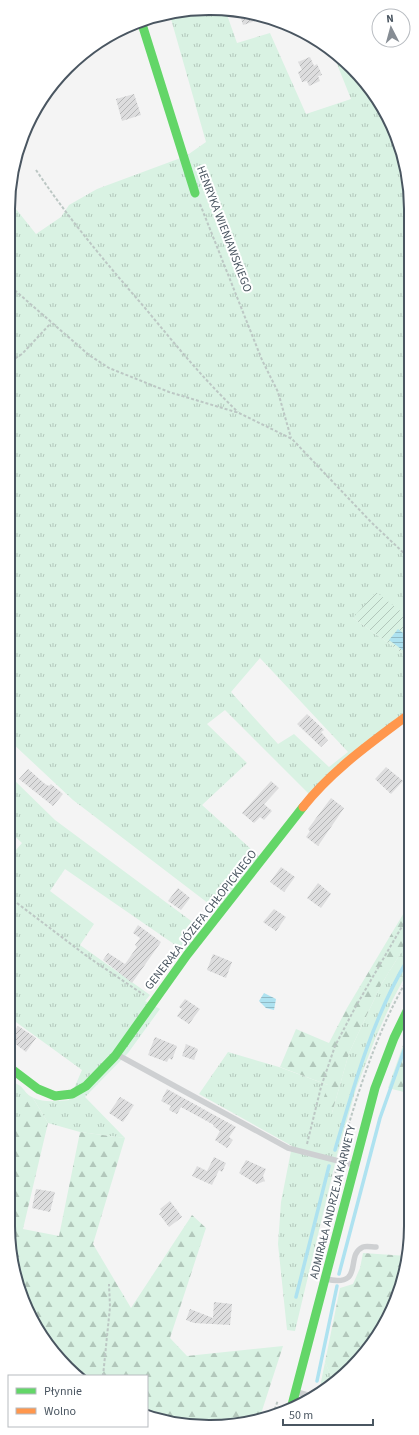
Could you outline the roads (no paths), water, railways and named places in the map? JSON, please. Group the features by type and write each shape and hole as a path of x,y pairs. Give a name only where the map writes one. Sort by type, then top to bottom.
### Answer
{"street":[{"name":"HENRYKA WIENIAWSKIEGO","path":"143,27 170,117 196,193"},
{"name":"GENERAŁA JÓZEFA CHŁOPICKIEGO","path":"15,1072 46,1093 63,1097 86,1087 116,1054 212,921 312,796 346,764 404,718"},
{"name":"ADMIRAŁA ANDRZEJA KARWETY","path":"294,1401 375,1088 394,1038 404,1017"}],"lane":[{"path":"116,1054 288,1148 355,1166"},
{"path":"326,1278 343,1281 348,1278 358,1251 363,1247 376,1247"},
{"path":"297,1392 306,1395"}],"water":[{"path":"398,629 404,634 404,651 389,640"},
{"path":"264,993 276,999 274,1010 266,1008 259,1001"}],"waterway":[{"path":"335,1150 357,1076 384,1004 404,966"},
{"path":"339,1274 380,1118 404,1050"},
{"path":"296,1297 329,1166"},
{"path":"317,1381 337,1286"}]}
